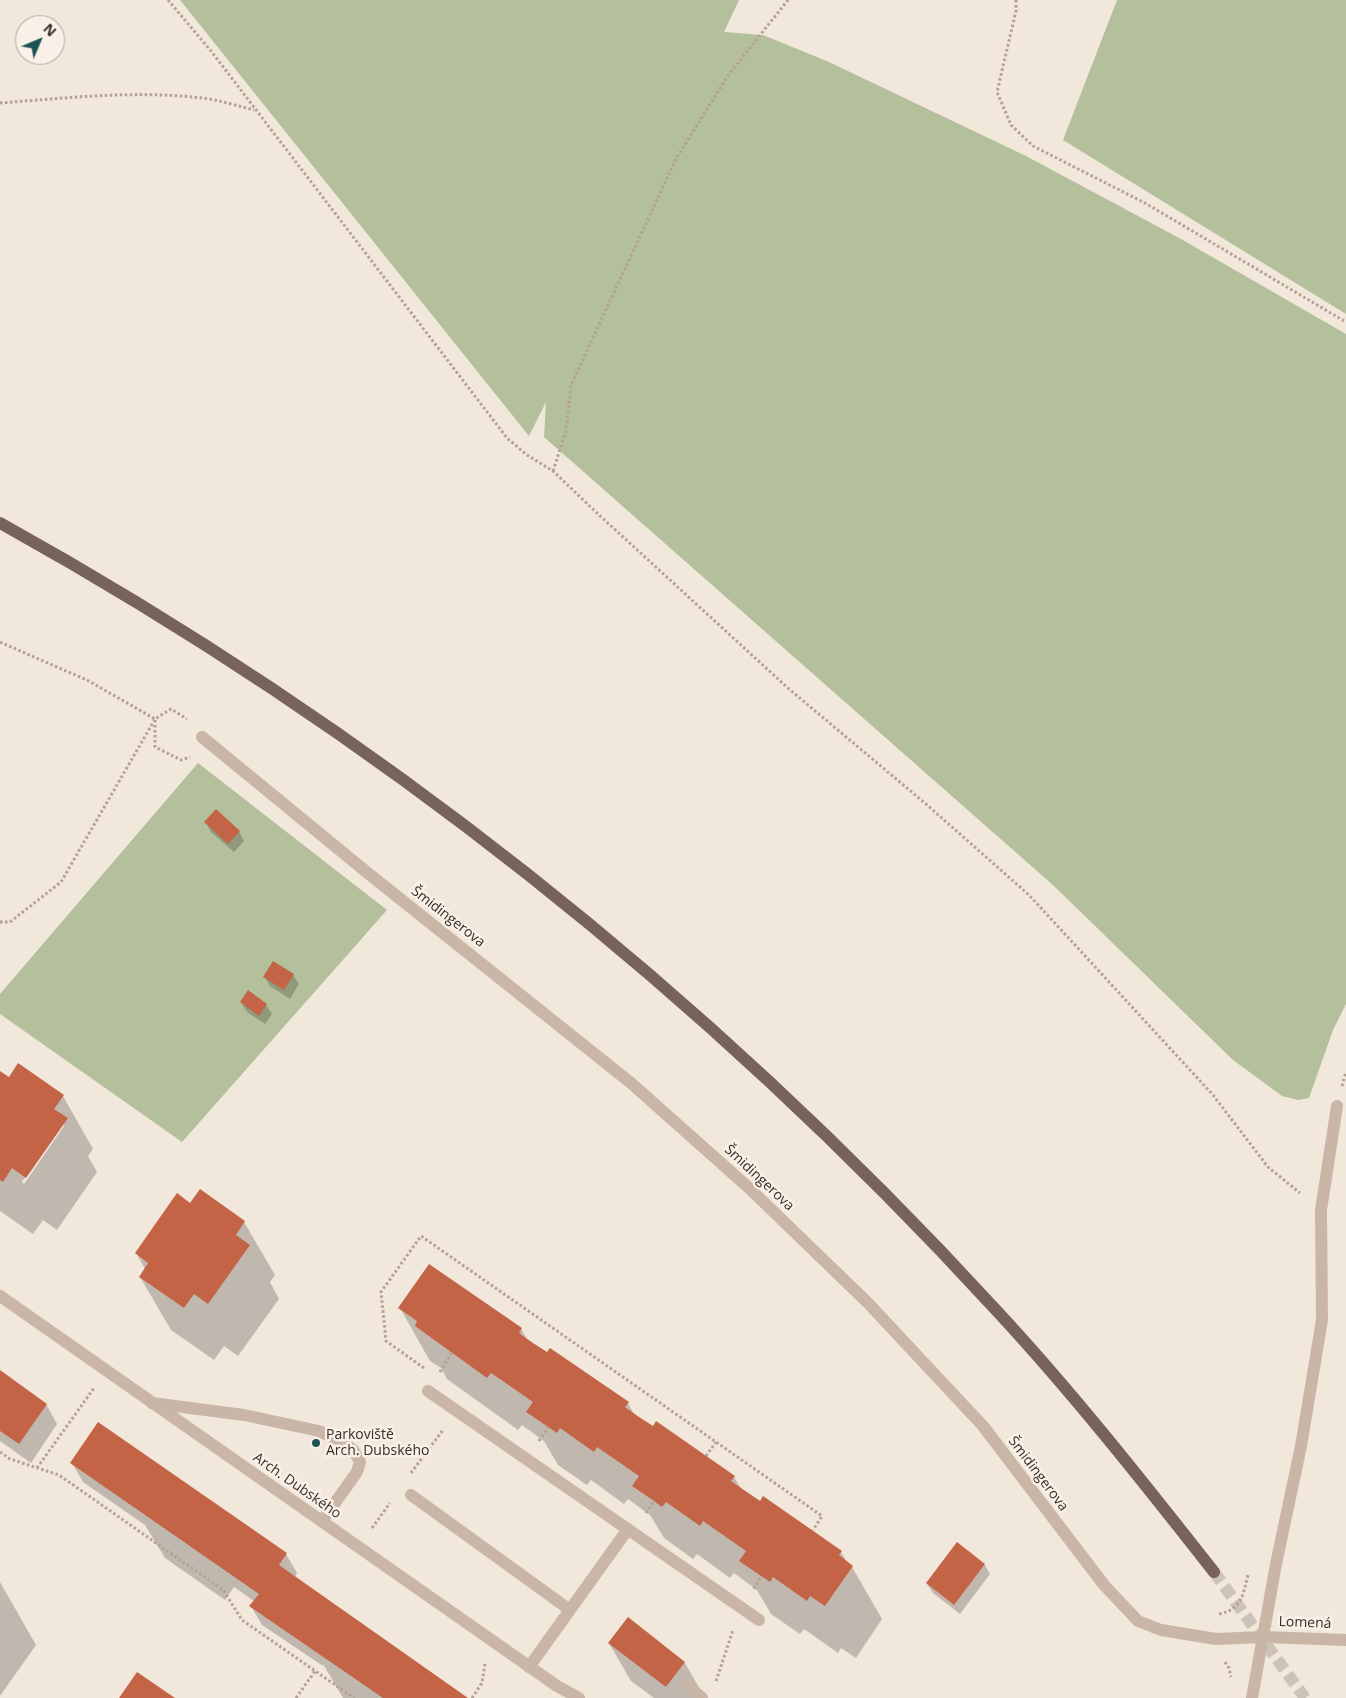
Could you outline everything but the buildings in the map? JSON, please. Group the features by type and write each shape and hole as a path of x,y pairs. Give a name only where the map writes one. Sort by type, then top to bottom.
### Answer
{"main road":[{"path":"0,523 74,564 180,628 301,707 409,783 514,862 624,952 717,1032 814,1122 914,1222 998,1311 1072,1396 1214,1572"}],"street":[{"name":"Šmidingerova","path":"202,737 369,874 631,1083 749,1188 868,1303 983,1426 1104,1586 1138,1620 1161,1630 1216,1639 1263,1637"},
{"path":"1252,1698 1322,1320 1322,1204 1337,1106"},
{"name":"Arch. Dubského","path":"0,1296 529,1667 579,1698"},
{"path":"428,1391 758,1620"},
{"path":"152,1402 244,1415 319,1431 343,1442 354,1450 360,1462 357,1472 322,1521"},
{"path":"411,1495 570,1610"},
{"path":"529,1667 628,1529"},
{"name":"Lomená","path":"1263,1637 1346,1640"},
{"path":"685,1684 702,1698"}],"path":[{"path":"168,0 211,51 507,438 527,456 553,471 789,689 926,804 1030,895 1214,1095 1268,1167 1297,1192 1322,1204"},
{"path":"553,471 566,431 571,385 676,159 729,74 788,0"},
{"path":"1016,0 1016,11 997,92 1011,125 1033,146 1145,203 1346,322"},
{"path":"0,103 151,94 204,98 255,110"},
{"path":"0,642 86,680 155,719"},
{"path":"0,922 10,922 61,882 155,719 171,709 186,718 202,737"},
{"path":"155,719 154,747 180,760 215,748"},
{"path":"437,1377 386,1341 381,1292 421,1236 822,1516 813,1530"},
{"path":"428,1391 452,1352"},
{"path":"38,1468 96,1386"},
{"path":"406,1479 446,1425"},
{"path":"535,1446 548,1427"},
{"path":"706,1456 716,1442"},
{"path":"0,1452 10,1459 59,1475 223,1590 242,1620 354,1698"},
{"path":"642,1520 654,1501"},
{"path":"358,1547 390,1502"},
{"path":"1216,1639 1217,1614 1234,1609 1243,1597 1249,1570"},
{"path":"713,1689 742,1609 761,1576"},
{"path":"472,1698 482,1683 487,1658"},
{"path":"296,1698 315,1670"}],"green space":[{"path":"180,0 739,0 724,32 763,35 829,62 1026,156 1181,239 1346,334 1346,1004 1333,1030 1309,1098 1298,1100 1282,1096 1233,1060 1054,886 544,437 546,402 529,436"},
{"path":"1117,0 1346,0 1346,314 1063,140"},
{"path":"198,763 387,910 182,1142 0,1014 0,994"}],"tunnel":[{"path":"1214,1572 1305,1698"}],"place":[{"name":"Parkoviště Arch. Dubského","path":"316,1443"}]}
